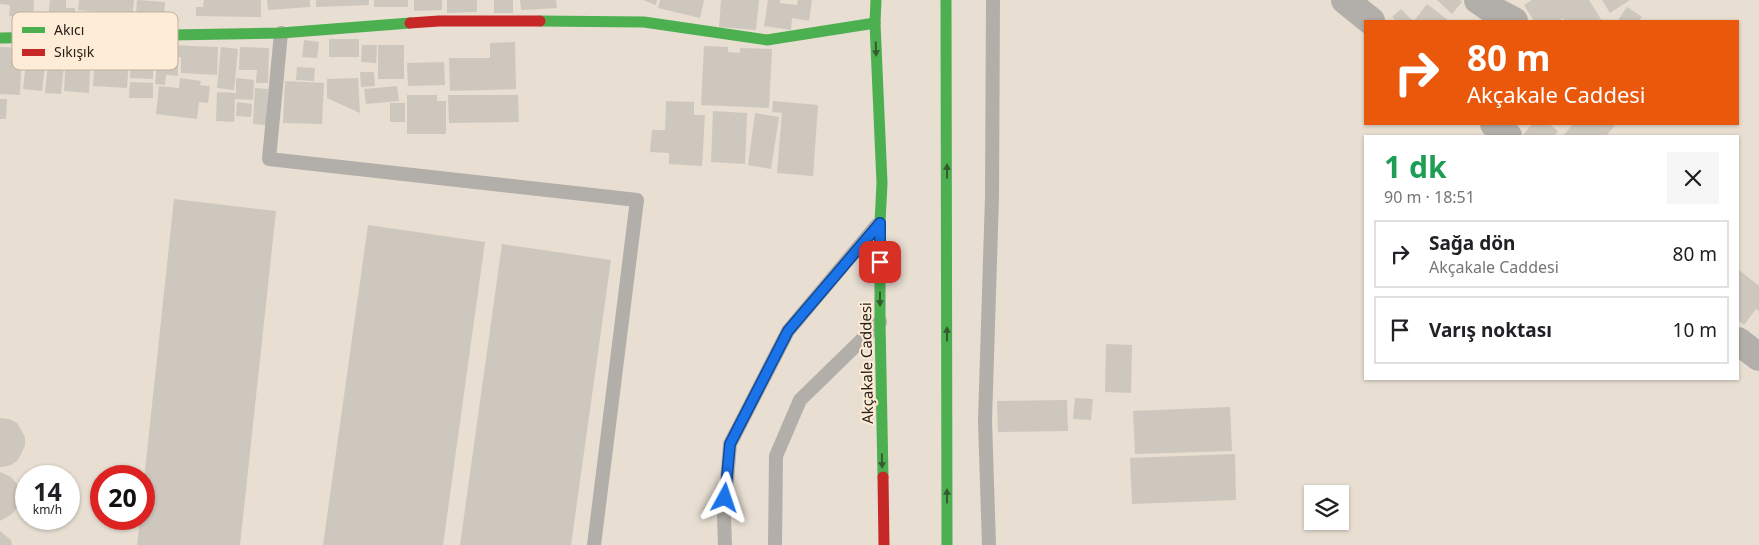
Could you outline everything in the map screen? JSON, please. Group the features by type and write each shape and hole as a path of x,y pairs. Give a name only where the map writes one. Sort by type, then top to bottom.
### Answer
{"main road":[{"name":"Akçakale Caddesi","path":"876,0 875,23 882,183 880,322 884,545"},
{"path":"946,0 947,545"},
{"path":"178,35 280,33 439,21 644,22 767,40 875,23"}],"street":[{"path":"1345,0 1370,20"},
{"path":"1495,125 1507,135"},
{"path":"1739,342 1759,357"}],"lane":[{"path":"989,545 985,421 992,197 994,0"},
{"path":"280,33 269,158 637,200 594,545"},
{"path":"725,545 724,516 730,444 788,331 880,223"},
{"path":"775,545 776,456 800,400 880,322"}],"building":[{"path":"0,0 34,0 33,12 12,12 12,16 9,16 10,5 0,4"},
{"path":"50,0 66,0 66,8 75,8 75,12 49,12"},
{"path":"79,0 134,0 133,12 78,10"},
{"path":"137,0 165,2 164,12 136,12"},
{"path":"204,0 261,0 261,17 196,16 196,7 203,7"},
{"path":"267,0 310,0 310,7 268,10"},
{"path":"316,0 369,0 369,5 316,7"},
{"path":"374,0 408,0 408,7 374,7"},
{"path":"414,0 442,0 442,10 414,11"},
{"path":"447,0 477,0 477,12 447,13"},
{"path":"494,0 513,0 513,13 494,13"},
{"path":"520,0 556,0 557,8 521,10"},
{"path":"643,0 657,0 656,5"},
{"path":"660,0 704,0 700,18 658,8"},
{"path":"721,0 759,0 756,30 719,27"},
{"path":"768,0 780,0 780,3 797,5 798,0 812,0 809,21 792,18 791,30 764,26"},
{"path":"1437,0 1460,0 1462,2 1452,14"},
{"path":"1532,0 1589,0 1601,20 1564,20 1563,18 1560,20 1533,20 1524,5"},
{"path":"1602,0 1630,0 1610,13"},
{"path":"1427,4 1448,20 1415,20"},
{"path":"1627,7 1642,17 1640,20 1618,20"},
{"path":"1401,9 1412,20 1395,20 1392,17"},
{"path":"329,39 359,39 359,57 329,57"},
{"path":"304,40 319,42 317,58 302,57"},
{"path":"515,42 516,89 450,91 449,58 490,58 490,43"},
{"path":"178,45 218,47 217,75 181,73 181,57 178,57"},
{"path":"362,45 377,45 376,63 361,62"},
{"path":"378,45 404,45 404,79 378,79"},
{"path":"704,46 728,47 728,52 740,53 740,48 772,49 769,108 701,105"},
{"path":"0,47 12,48 12,70 21,70 20,95 0,94"},
{"path":"221,47 238,49 234,90 217,88"},
{"path":"240,47 269,48 268,83 256,83 257,70 239,70"},
{"path":"444,62 445,85 408,86 407,63"},
{"path":"297,67 315,68 314,81 296,80"},
{"path":"25,70 44,70 42,91 23,89"},
{"path":"47,70 63,70 61,94 45,93"},
{"path":"65,70 90,70 89,93 64,91"},
{"path":"94,70 128,70 127,88 93,86"},
{"path":"130,70 153,70 153,79 130,78"},
{"path":"156,70 178,70 178,76 166,75 165,85 155,84"},
{"path":"360,72 374,72 375,86 361,87"},
{"path":"180,78 201,81 200,85 210,86 208,103 199,102 197,119 156,114 159,86 179,88"},
{"path":"236,78 254,80 253,100 235,99 234,122 216,121 217,92 236,93"},
{"path":"358,78 360,113 327,98 327,79"},
{"path":"285,81 324,83 322,124 283,123"},
{"path":"130,82 153,83 153,98 129,98"},
{"path":"397,86 399,101 366,104 364,89"},
{"path":"255,88 268,89 266,125 253,124"},
{"path":"407,95 437,95 437,101 446,101 446,134 407,134"},
{"path":"448,95 518,95 519,122 449,123"},
{"path":"0,99 7,99 6,119 0,119"},
{"path":"666,101 694,102 694,115 705,115 702,166 669,164 669,153 650,152 652,130 665,130"},
{"path":"773,101 818,105 813,176 777,173 782,113 772,112"},
{"path":"237,102 252,104 251,117 236,116"},
{"path":"390,103 405,103 405,122 390,122"},
{"path":"713,111 747,113 745,164 711,162"},
{"path":"755,113 779,117 771,169 748,165"},
{"path":"1531,125 1550,125 1558,131 1555,135 1523,135"},
{"path":"1572,125 1615,125 1607,135 1564,135"},
{"path":"174,199 276,211 240,545 137,545 139,530 155,530 155,465 146,465"},
{"path":"368,225 485,242 443,545 323,545"},
{"path":"502,244 611,260 571,545 460,545"},
{"path":"1739,270 1759,286 1759,311 1756,309 1744,325 1739,321"},
{"path":"1106,344 1132,345 1131,393 1105,392"},
{"path":"1075,398 1093,399 1091,420 1073,419"},
{"path":"1067,400 1068,431 998,432 997,401"},
{"path":"1230,407 1232,451 1135,454 1133,411"},
{"path":"0,418 9,419 17,423 25,437 25,446 18,460 11,465 3,467 0,467"},
{"path":"1235,454 1236,500 1132,504 1130,458"},
{"path":"0,472 11,477 15,482 15,510 0,521"},
{"path":"0,531 11,540 12,545 0,545"}],"traffic: fast":[{"path":"876,0 875,23 882,183 880,322 883,477"},
{"path":"946,0 947,545"},
{"path":"540,21 644,22 767,40 875,23"},
{"path":"178,35 281,33 410,23"},
{"path":"0,38 12,38"}],"traffic: jam":[{"path":"410,23 439,21 540,21"},
{"path":"883,477 884,545"}],"route":[{"path":"725,498 730,444 788,331 880,223 880,262"}]}
